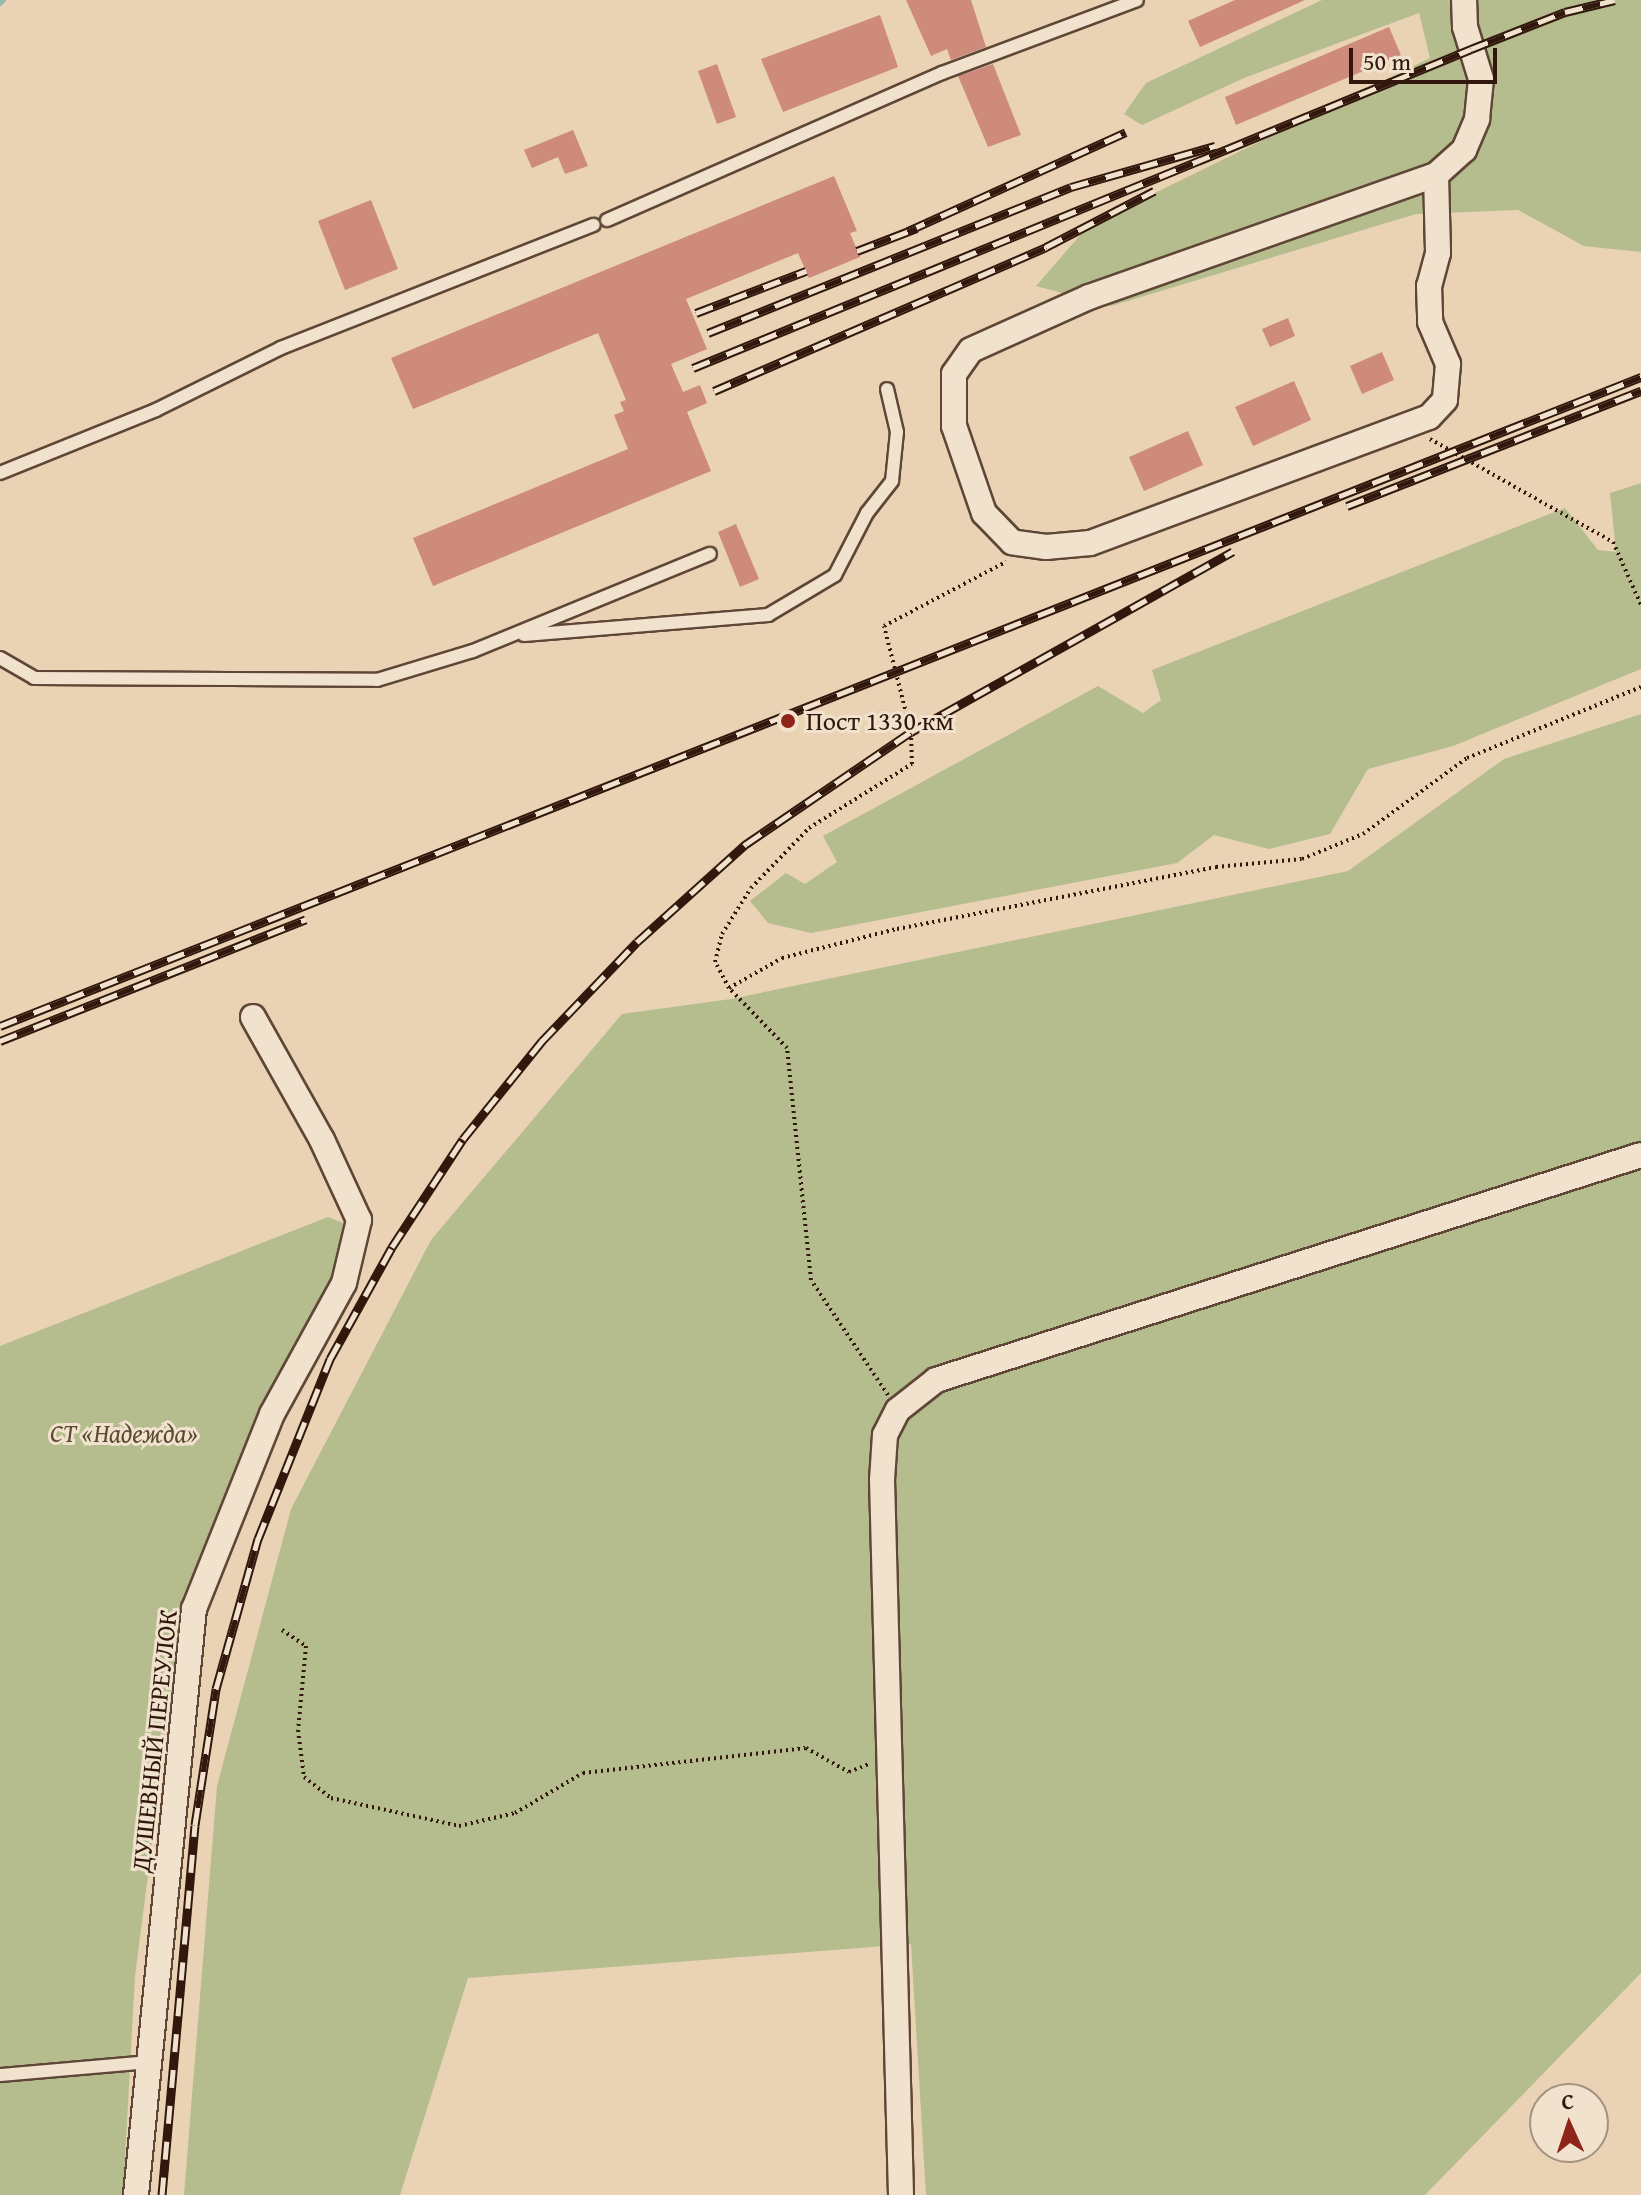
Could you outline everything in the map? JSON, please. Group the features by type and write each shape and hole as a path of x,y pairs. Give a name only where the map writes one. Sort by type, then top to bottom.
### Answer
{"street":[{"path":"1436,175 1438,253 1429,286 1430,322 1448,364 1445,400 1429,417 1090,543 1046,547 1012,542 984,513 954,426 954,374 971,350 1089,297 1436,175 1464,150 1477,119 1481,79 1465,27 1464,0"},
{"name":"ДУШЕВНЫЙ ПЕРЕУЛОК","path":"136,2195 194,1609 272,1414 344,1283 359,1220 322,1140 253,1017"},
{"path":"901,2195 882,1480 885,1435 898,1410 936,1380 1641,1155"}],"lane":[{"path":"607,220 942,73 1137,0"},
{"path":"0,473 156,410 281,348 594,225"},
{"path":"509,636 768,615 835,575 867,513 892,481 897,432 887,389"},
{"path":"0,658 34,678 377,680 509,636 710,554"},
{"path":"0,2075 149,2062"}],"path":[{"path":"1429,417 1431,443 1587,523 1613,542 1641,605"},
{"path":"898,1410 811,1280 787,1048 729,988 715,962 722,934 751,888 809,828 912,764 911,732 884,626 1008,561 1012,542"},
{"path":"729,988 782,958 897,929 1216,867 1302,859 1363,834 1467,758 1641,687"},
{"path":"282,1630 306,1646 298,1730 304,1777 331,1798 459,1826 515,1813 583,1773 806,1748 849,1772 890,1756"}],"green space":[{"path":"1322,0 1641,0 1641,252 1584,246 1518,210 1416,214 1111,306 1036,286 1088,226 1430,58 1419,13 1244,78 1142,125 1124,114 1146,83"},
{"path":"1641,483 1641,669 1453,746 1368,769 1330,834 1269,849 1214,835 1177,863 811,933 768,923 750,901 786,873 805,884 837,862 823,836 1098,686 1143,713 1161,700 1152,670 1565,508 1598,550 1616,552 1610,493"},
{"path":"1641,714 1641,1973 1534,2083 1529,2083 1529,2088 1425,2195 926,2195 911,1944 468,1978 400,2195 184,2195 217,1786 291,1509 431,1240 622,1014 731,999 1348,871 1504,759"},
{"name":"СТ «Надежда»","path":"328,1217 358,1229 211,1536 179,1635 135,1976 123,2195 0,2195 0,1346"}],"building":[{"path":"906,0 971,0 986,47 951,60 947,49 931,56"},
{"path":"1235,0 1305,0 1200,47 1188,21"},
{"path":"880,15 898,67 783,112 761,59"},
{"path":"1389,27 1401,55 1236,125 1225,97"},
{"path":"717,64 736,117 717,124 698,71"},
{"path":"993,64 1021,135 988,147 958,76"},
{"path":"573,130 588,166 565,174 558,157 532,168 524,150"},
{"path":"834,176 857,231 850,233 860,257 809,278 798,253 686,299 707,349 671,364 683,392 700,385 707,403 687,412 711,471 433,586 413,538 628,449 614,415 624,411 620,402 626,400 598,333 413,409 391,358"},
{"path":"371,200 398,269 345,290 318,221"},
{"path":"1288,318 1295,336 1270,347 1262,329"},
{"path":"1382,352 1394,380 1362,394 1350,366"},
{"path":"1294,381 1311,420 1253,446 1235,407"},
{"path":"1188,431 1203,465 1144,491 1129,457"},
{"path":"736,524 759,579 740,587 718,532"}],"waterway":[{"path":"0,3 3,0"}],"railway":[{"path":"693,368 1471,49 1565,12 1615,0"},
{"path":"908,231 1126,132"},
{"path":"708,333 1071,187 1215,146"},
{"path":"714,391 1046,247 1154,191"},
{"path":"857,251 917,228"},
{"path":"696,313 806,271"},
{"path":"0,1026 1641,377"},
{"path":"1347,506 1641,391"},
{"path":"162,2195 195,1825 216,1689 258,1539 330,1359 392,1247 463,1139 542,1041 637,942 746,844 911,732 1233,551"},
{"path":"0,1041 306,919"}],"place":[{"name":"Пост 1330 км","path":"788,721"}]}
